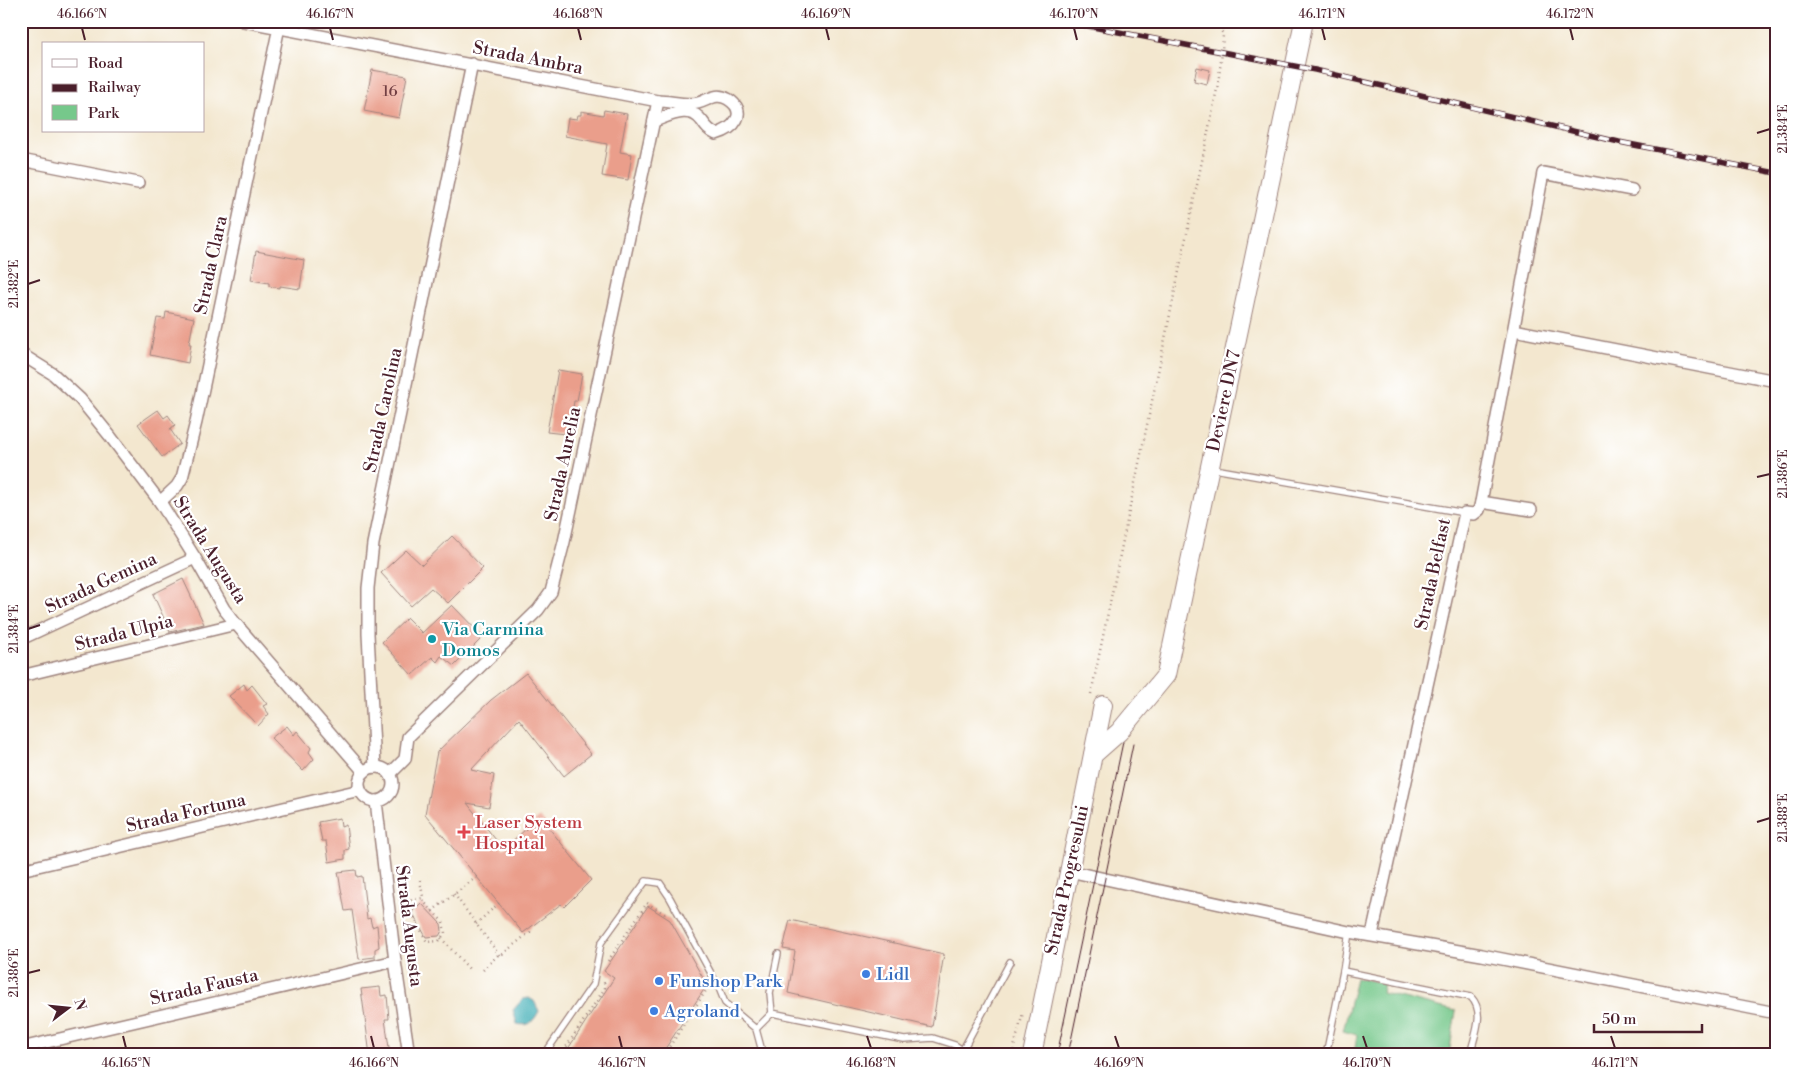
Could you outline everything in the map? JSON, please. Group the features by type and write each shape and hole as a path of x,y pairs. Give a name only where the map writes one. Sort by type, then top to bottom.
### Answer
{"main road":[{"name":"Deviere DN7","path":"1093,755 1119,732 1166,675 1304,21"},
{"name":"Strada Progresului","path":"1032,1055 1093,755 1096,704"}],"street":[{"name":"Strada Ambra","path":"242,21 658,101 699,103 717,95 734,103 738,113 737,121 732,128 716,134 710,131 696,115 690,113 678,112 654,120"},
{"name":"Strada Clara","path":"160,502 177,486 182,478 198,412 279,27"},
{"name":"Strada Carolina","path":"375,767 368,634 368,588 373,544 472,64"},
{"name":"Strada Aurelia","path":"390,774 405,759 408,738 538,610 551,592 564,542 658,101"},
{"path":"21,160 138,183"},
{"path":"1531,510 1481,502 1543,173 1632,190"},
{"path":"1514,330 1776,382"},
{"name":"Strada Augusta","path":"21,354 53,374 80,399 160,502 195,558 205,578 236,624 364,772"},
{"name":"Strada Belfast","path":"1372,936 1464,513 1474,514 1479,510 1481,502"},
{"name":"Strada Gemina","path":"21,640 195,558"},
{"name":"Strada Ulpia","path":"21,676 236,624"},
{"path":"375,767 384,769 390,774 393,784 391,792 384,799 376,801 366,798 360,790 359,780 364,772 375,767"},
{"name":"Strada Fortuna","path":"21,870 360,790"},
{"name":"Strada Augusta","path":"376,801 395,961 409,1052"},
{"path":"1069,871 1348,932 1482,955 1776,1013"},
{"name":"Strada Fausta","path":"21,1048 395,961"}],"lane":[{"path":"1220,470 1464,513"},
{"path":"544,1055 593,984 601,944 646,881 660,883 719,988 725,1003 756,1029 763,1055"},
{"path":"1326,1055 1343,971 1348,932"},
{"path":"772,1013 770,993 778,954"},
{"path":"772,1013 904,1040 934,1038 955,1046 961,1052 1010,962"},
{"path":"1343,971 1471,997 1476,1002 1478,1008 1478,1020 1470,1055"},
{"path":"756,1029 772,1013"},
{"path":"409,1052 421,1055"}],"path":[{"path":"1096,704 1218,84 1222,53 1222,34 1215,21"},
{"path":"432,911 477,877"},
{"path":"420,880 424,902 443,922 445,933 439,940 427,942 410,909 410,900 423,898"},
{"path":"454,894 499,954"},
{"path":"476,924 499,903"},
{"path":"607,963 647,903 671,918"},
{"path":"483,970 499,954 500,956 530,932 528,929"},
{"path":"441,938 471,971"},
{"path":"561,1055 605,988 604,979"},
{"path":"664,1055 710,985"},
{"path":"1012,1055 1023,1012"}],"green space":[{"path":"1356,978 1384,983 1382,993 1456,1011 1449,1055 1354,1055 1357,1035 1343,1031"}],"water":[{"path":"529,998 534,1001 539,1011 528,1024 517,1024 513,1010 523,999"}],"building":[{"path":"1197,67 1210,70 1207,84 1194,81"},
{"path":"372,70 407,76 399,118 364,111"},
{"path":"604,110 627,114 620,152 632,154 628,180 602,176 607,144 565,136 568,118 577,119 578,115 581,115 581,111 603,115"},
{"path":"256,251 304,260 300,289 269,286 269,283 251,280"},
{"path":"166,312 194,318 189,344 191,344 188,363 150,355 157,318 165,319"},
{"path":"558,370 582,374 577,401 574,401 570,428 566,428 565,434 547,432"},
{"path":"158,410 164,418 168,415 175,425 170,429 180,444 162,457 138,424"},
{"name":"Via Carmina Domos","path":"452,536 483,568 448,603 431,588 411,606 381,573 406,550 422,565"},
{"path":"183,579 204,624 170,632 153,594"},
{"name":"Via Carmina Domos","path":"452,605 483,637 454,666 441,656 437,662 432,657 412,675 382,642 407,618 422,633"},
{"path":"526,673 591,754 564,776 519,719 471,770 494,775 489,807 467,803 503,849 540,817 591,880 564,907 561,904 523,933 425,814 437,752 491,700"},
{"path":"244,684 247,690 252,685 267,704 263,706 269,714 258,726 229,696"},
{"path":"287,726 294,735 297,731 311,748 309,752 314,759 303,771 271,738"},
{"path":"340,818 341,827 346,825 349,849 345,850 345,859 329,862 326,841 322,841 318,822"},
{"path":"356,870 357,877 362,876 367,919 370,918 372,927 377,925 379,947 375,949 375,957 359,959 352,910 345,911 338,872"},
{"path":"421,903 441,924 442,931 439,936 426,937 412,912"},
{"name":"Funshop Park","path":"648,906 670,920 707,985 661,1055 564,1055 614,978 604,971"},
{"name":"Lidl","path":"790,920 944,954 932,1027 788,993 795,951 783,949"},
{"path":"380,987 381,996 387,995 389,1019 385,1019 390,1055 370,1055 361,989"}],"tram line":[{"path":"1057,1055 1123,742"},
{"path":"1068,1055 1133,744"}],"railway":[{"path":"1062,21 1315,70 1619,142 1776,173"}],"place":[{"name":"Via Carmina Domos","path":"432,639"},
{"name":"Laser System Hospital","path":"464,832"},
{"name":"Lidl","path":"866,974"},
{"name":"Funshop Park","path":"659,981"},
{"name":"Agroland","path":"654,1011"}]}
